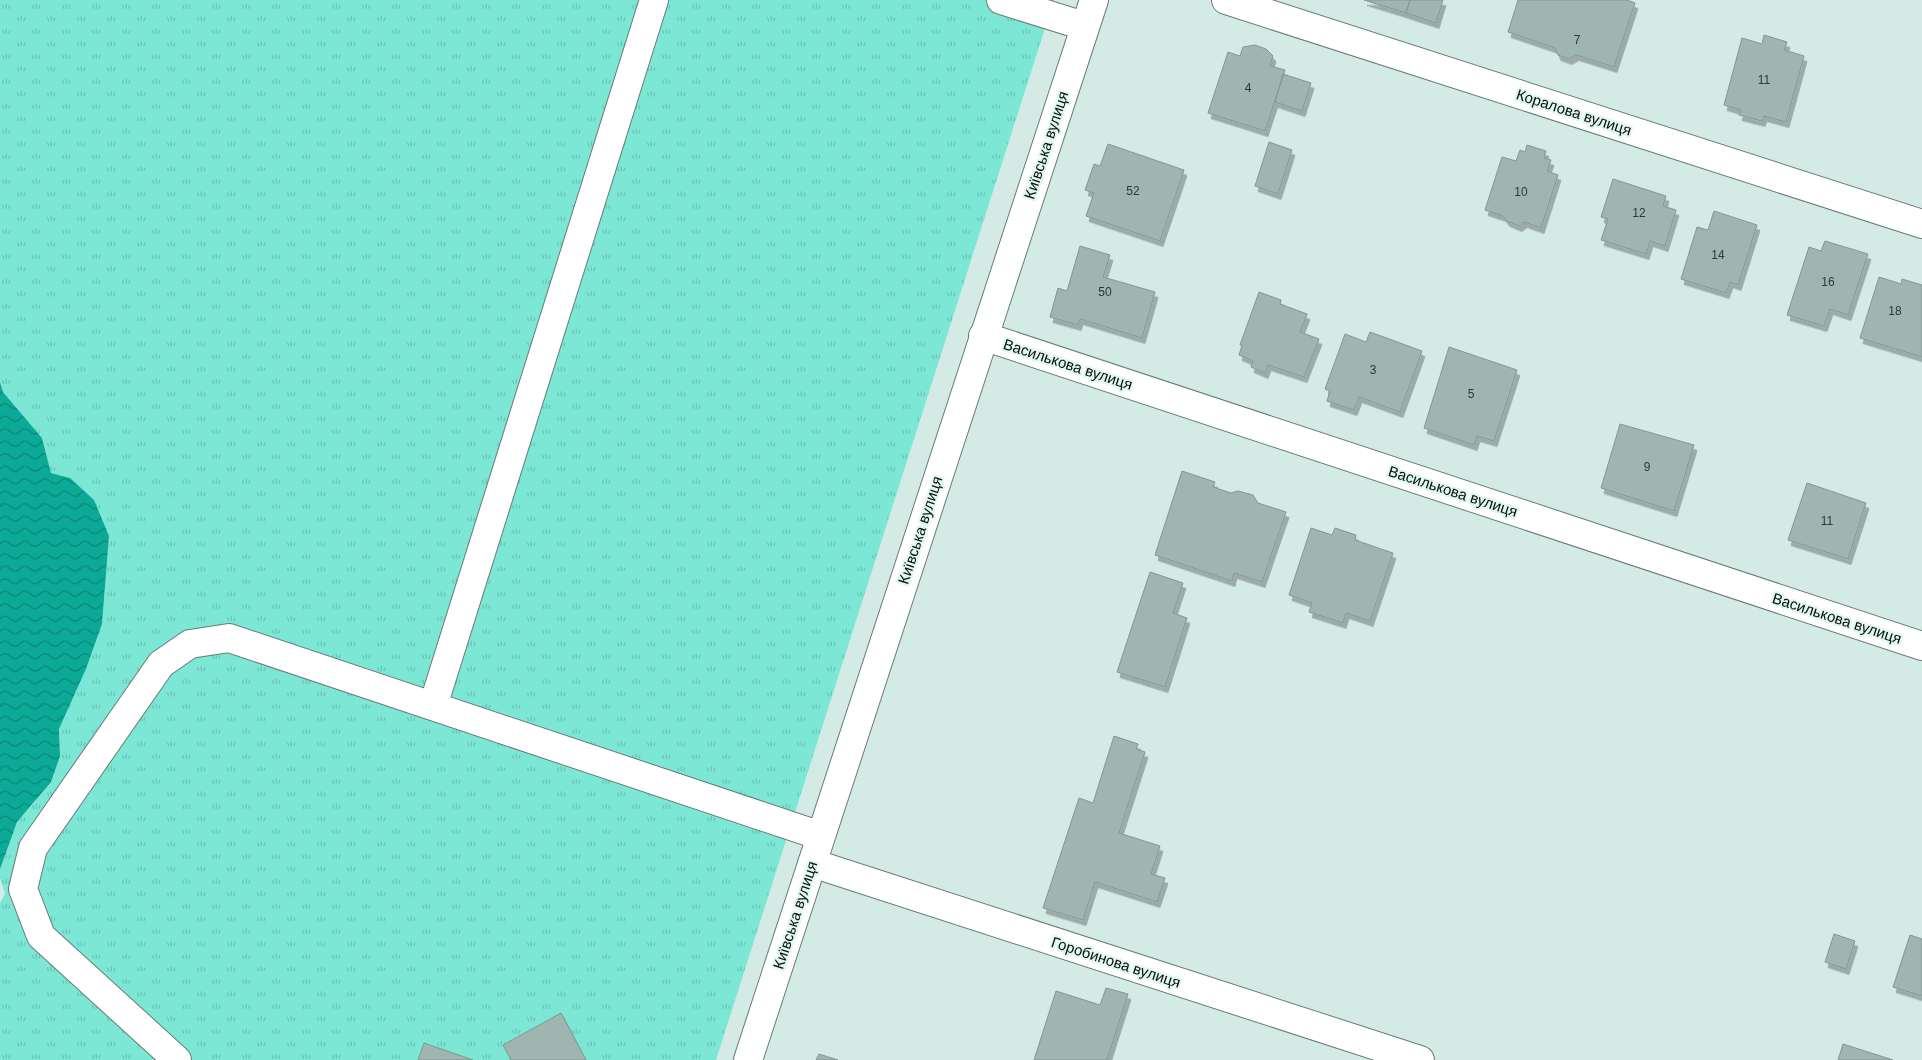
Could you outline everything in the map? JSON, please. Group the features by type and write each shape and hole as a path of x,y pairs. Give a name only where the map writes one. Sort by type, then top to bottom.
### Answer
{"street":[{"path":"432,706 654,0"},
{"path":"1001,0 1084,26"},
{"name":"Київська вулиця","path":"748,1060 1094,0"},
{"name":"Коралова вулиця","path":"1226,0 1922,224"},
{"name":"Василькова вулиця","path":"983,336 1922,646"},
{"path":"176,1060 41,936 23,889 33,848 161,664 190,644 229,638 822,836"},
{"name":"Горобинова вулиця","path":"812,863 1420,1060"}],"green space":[{"path":"0,0 1054,0 716,1060 0,1060 0,903 5,894 0,878 0,869 17,822 34,803 60,756 59,729 86,669 102,624 109,536 70,478 51,473 42,438 3,392 0,382"}],"water":[{"path":"0,382 3,392 42,438 51,473 70,478 94,500 109,536 102,624 86,669 59,729 60,756 51,782 17,822 0,869"}],"building":[{"path":"1364,0 1410,0 1406,13"},
{"path":"1410,0 1443,0 1436,23 1406,13"},
{"path":"1518,0 1627,0 1635,3 1614,67 1576,55 1569,59 1558,55 1555,48 1508,32"},
{"path":"1764,35 1787,42 1784,50 1804,56 1786,122 1764,116 1762,121 1739,115 1741,110 1724,105 1742,38 1762,44"},
{"path":"1255,45 1266,49 1273,56 1270,66 1285,70 1265,131 1208,113 1228,52 1240,56 1243,47"},
{"path":"1283,74 1311,83 1302,111 1275,102"},
{"path":"1269,142 1292,150 1278,194 1255,186"},
{"path":"1108,144 1184,170 1160,241 1086,216 1094,193 1085,190 1094,164 1100,166"},
{"path":"1527,145 1546,151 1544,158 1551,160 1547,171 1558,175 1541,228 1524,222 1519,226 1507,221 1503,216 1485,210 1502,157 1516,161 1520,150 1525,152"},
{"path":"1613,179 1666,196 1663,206 1676,210 1665,246 1650,241 1646,254 1601,240 1608,219 1601,217"},
{"path":"1714,211 1757,225 1738,285 1730,282 1726,293 1681,279 1697,227 1708,230"},
{"path":"1825,241 1868,254 1848,315 1830,309 1824,326 1787,315 1809,247 1821,251"},
{"path":"1080,246 1110,255 1103,277 1155,292 1142,338 1080,319 1078,325 1050,317 1058,288 1067,291"},
{"path":"1879,277 1901,284 1902,279 1922,285 1922,357 1860,338"},
{"path":"1259,292 1281,300 1280,304 1307,314 1300,332 1319,339 1304,377 1268,365 1265,373 1251,367 1253,361 1239,355 1242,345 1240,345"},
{"path":"1370,332 1422,351 1400,412 1359,397 1354,410 1327,401 1330,391 1325,389 1345,334 1366,342"},
{"path":"1449,347 1517,370 1494,441 1477,436 1474,445 1424,428"},
{"path":"1620,424 1694,445 1674,511 1601,488"},
{"path":"1182,471 1215,482 1213,487 1231,493 1238,491 1253,495 1258,503 1286,512 1262,582 1234,573 1232,581 1155,555"},
{"path":"1807,483 1866,503 1848,559 1788,540"},
{"path":"1311,528 1332,535 1335,528 1356,535 1355,540 1393,553 1370,621 1346,613 1343,623 1309,612 1312,603 1289,595"},
{"path":"1150,572 1183,583 1173,613 1187,618 1165,687 1117,672"},
{"path":"1114,736 1138,744 1136,749 1145,752 1119,833 1160,846 1151,874 1165,878 1157,902 1095,882 1083,920 1043,908 1079,798 1093,803"},
{"path":"1834,934 1855,941 1846,969 1825,962"},
{"path":"1910,935 1922,939 1922,996 1893,987"},
{"path":"1106,988 1128,994 1107,1060 1034,1060 1056,991 1100,1005"},
{"path":"561,1013 586,1060 511,1060 503,1045"},
{"path":"424,1043 473,1060 418,1060"},
{"path":"1843,1044 1893,1060 1838,1060"},
{"path":"819,1054 838,1060 816,1060"}]}
